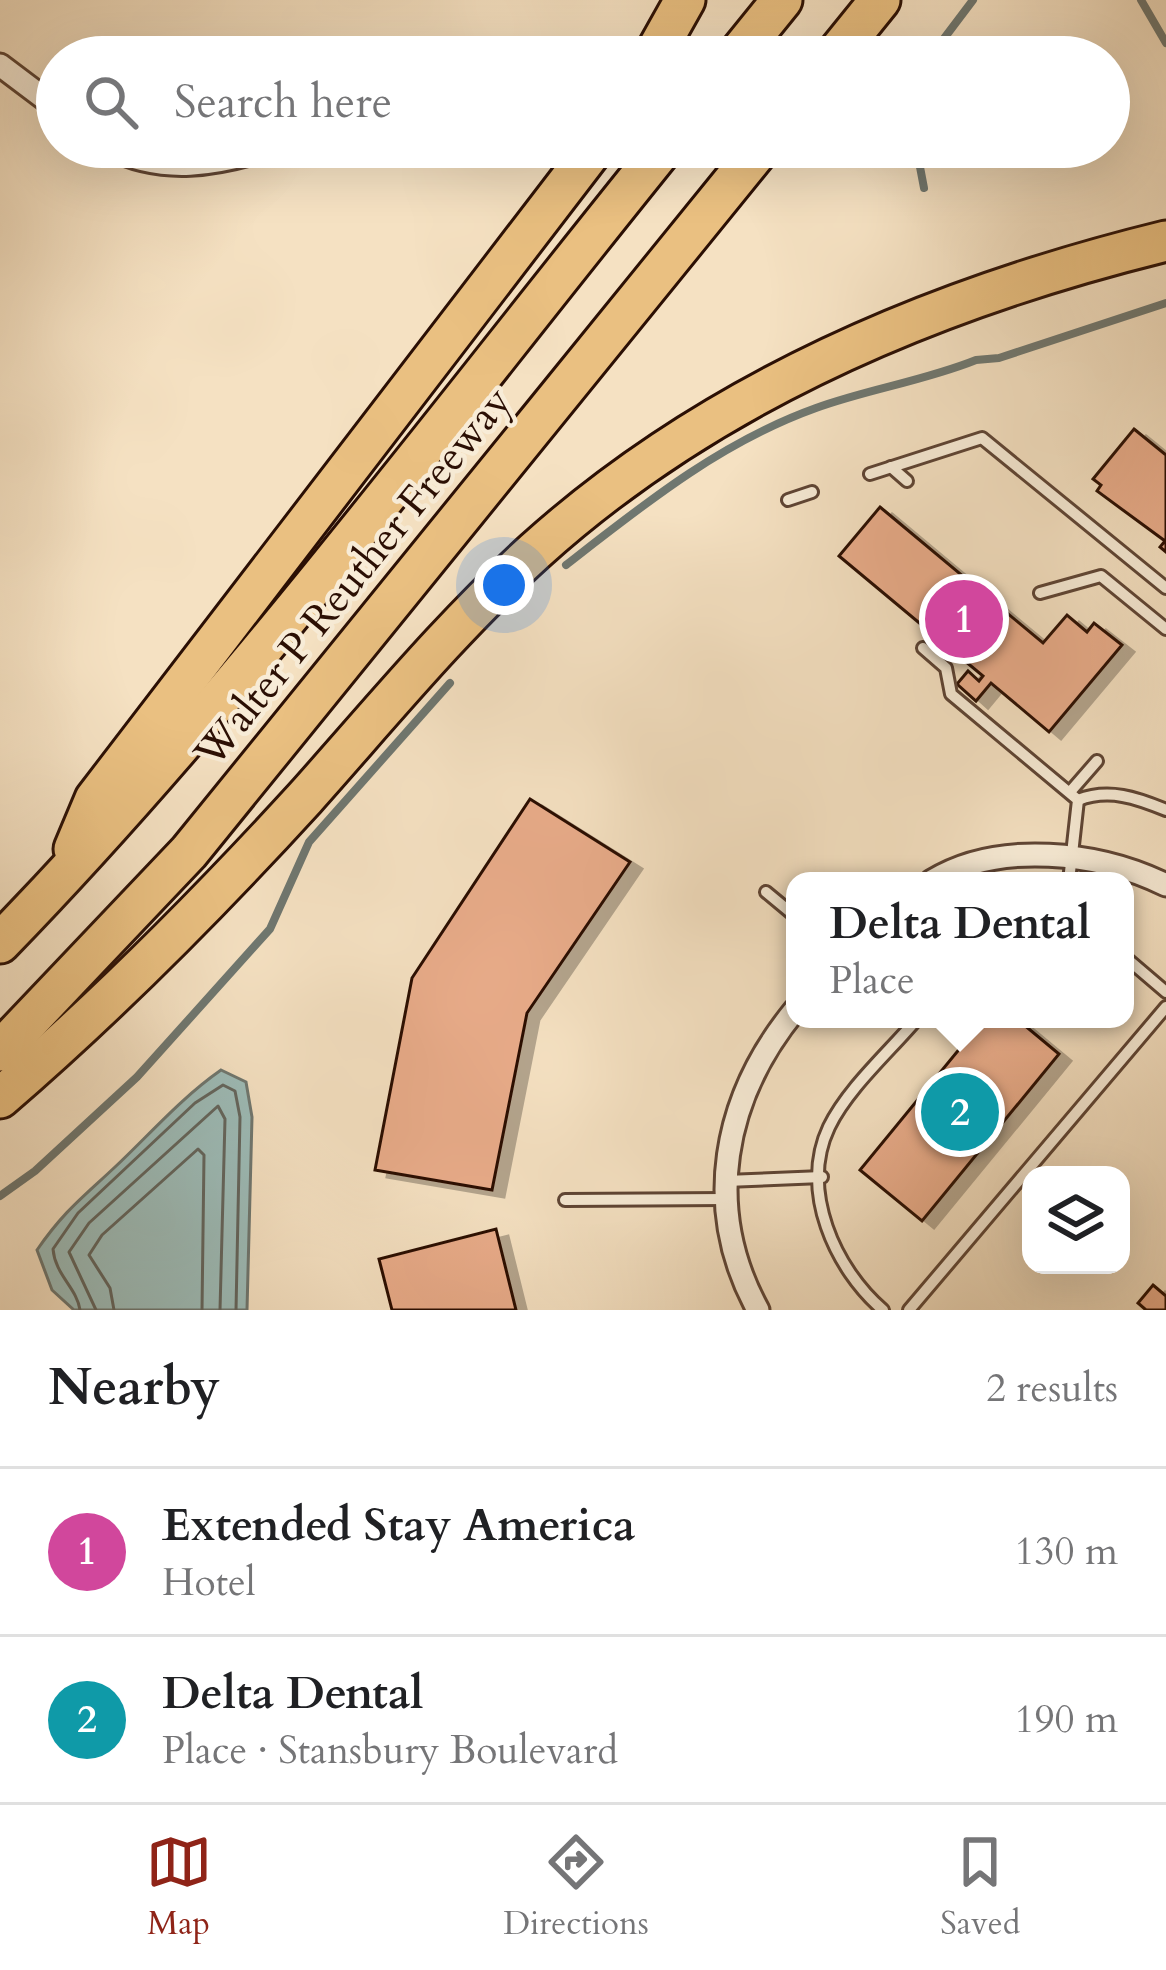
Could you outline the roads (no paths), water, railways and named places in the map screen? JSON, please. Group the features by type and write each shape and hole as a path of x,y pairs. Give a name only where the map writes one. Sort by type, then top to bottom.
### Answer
{"highway":[{"path":"665,36 686,0"},
{"path":"744,36 764,0"},
{"path":"751,36 782,0"},
{"path":"850,36 880,0"},
{"path":"59,884 95,799 494,286 580,168"},
{"name":"Walter P Reuther Freeway","path":"0,944 59,884 194,727 647,168"},
{"name":"Walter P Reuther Freeway","path":"0,1051 189,852 744,168"},
{"path":"0,1098 219,891 485,598 536,550 640,468 752,397 835,355 1072,264 1166,242"}],"street":[{"path":"0,65 36,92"},
{"path":"961,872 1002,859 1073,858 1126,865 1166,885"},
{"path":"758,1310 738,1274 726,1190 726,1144 740,1097 786,1024"}],"lane":[{"path":"870,474 982,438 1166,588"},
{"path":"891,467 907,481"},
{"path":"788,500 812,492"},
{"path":"1040,593 1101,576 1166,629"},
{"path":"923,648 946,668 951,694 1074,796 1096,793 1166,810"},
{"path":"1071,872 1074,796 1097,761"},
{"path":"1146,802 1158,787"},
{"path":"766,892 786,909"},
{"path":"1134,965 1166,992"},
{"path":"909,1310 1166,1007"},
{"path":"883,1310 855,1287 831,1246 821,1148 831,1122 909,1028"},
{"path":"565,1199 726,1190 821,1178"}],"water":[{"path":"221,1070 246,1082 252,1117 247,1310 74,1310 52,1290 37,1250 74,1206"}],"waterway":[{"path":"946,36 973,0"},
{"path":"1141,0 1166,43"},
{"path":"920,168 924,188"},
{"path":"566,565 685,476 781,422 836,401 976,360 999,358 1166,303"},
{"path":"0,1196 35,1171 137,1077 270,929 309,842 450,683"}],"place":[{"name":"Extended Stay America","path":"964,619"},
{"name":"Delta Dental","path":"960,1112"}]}
